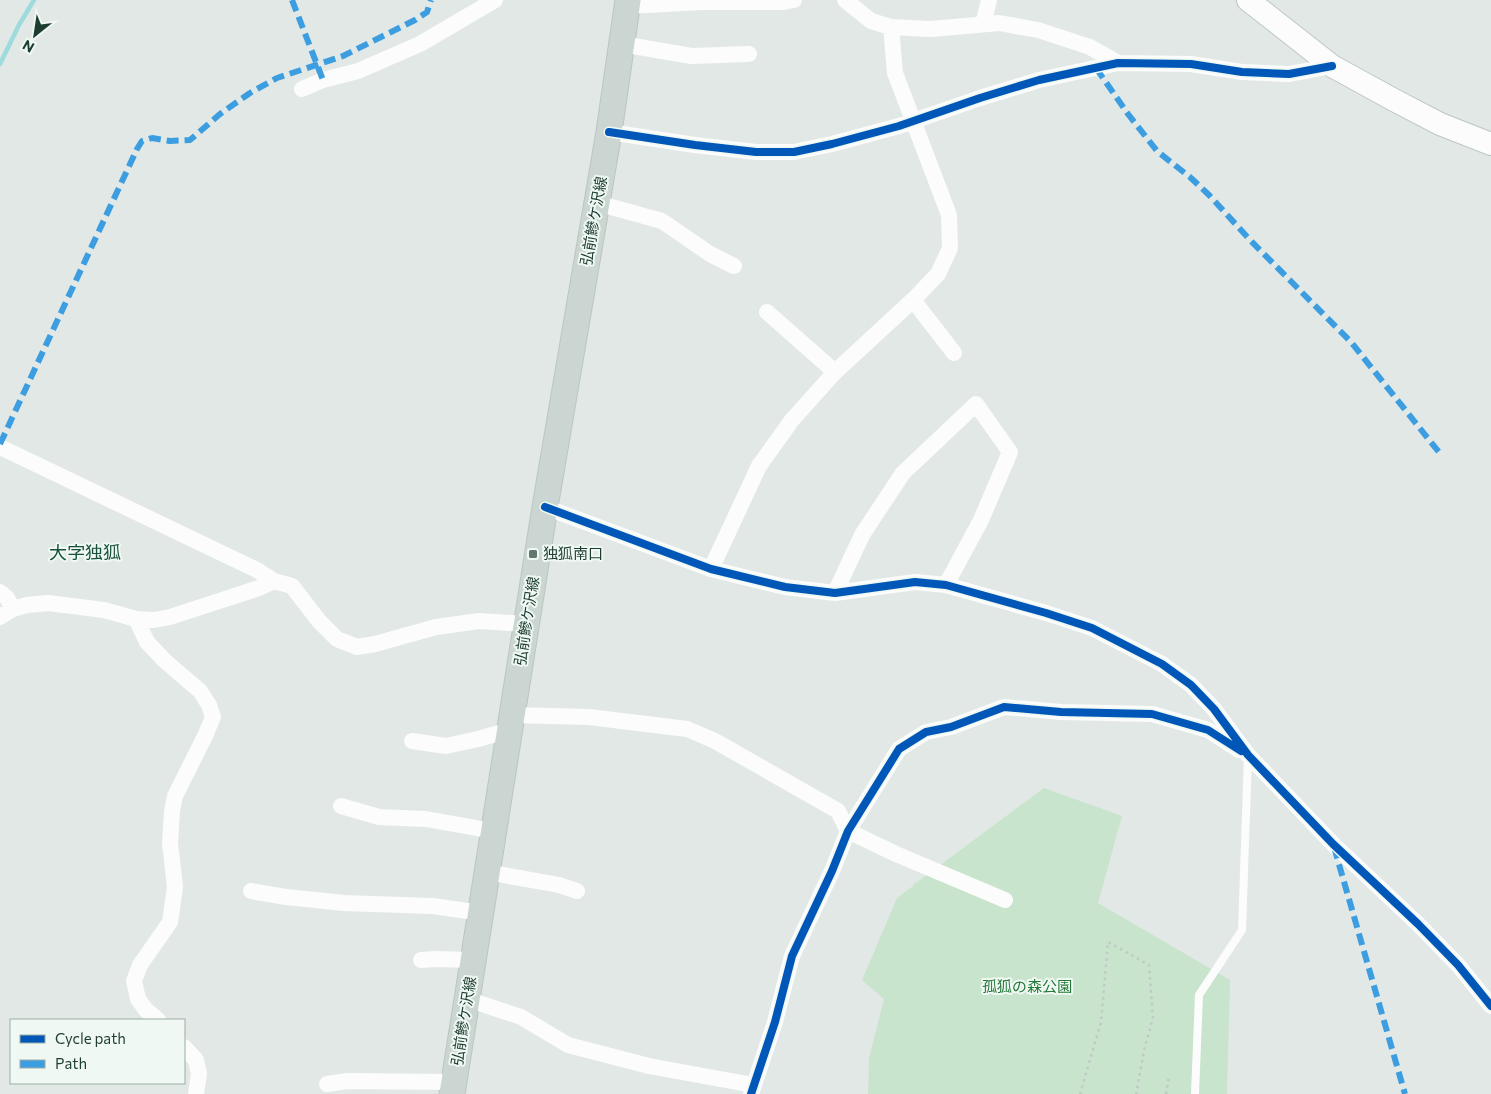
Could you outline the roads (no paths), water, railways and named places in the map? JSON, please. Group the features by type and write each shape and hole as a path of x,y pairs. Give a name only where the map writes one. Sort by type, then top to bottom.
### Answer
{"main road":[{"name":"弘前鰺ケ沢線","path":"453,1088 545,507 609,132 627,3"}],"street":[{"path":"302,89 323,80 358,71 420,44 495,0"},
{"path":"845,0 871,21 891,27 931,29 999,23 1038,30 1090,47 1118,63"},
{"path":"983,24 989,0"},
{"path":"1248,0 1332,66 1440,124 1491,144"},
{"path":"627,3 787,1"},
{"path":"711,569 759,466 792,420 836,372 938,274 950,248 949,214 895,73 891,27"},
{"path":"622,44 691,56 749,54"},
{"path":"609,132 756,152 794,152 832,144 913,121 1039,80 1118,63 1191,64 1242,72 1289,74 1332,66"},
{"path":"597,203 662,221 710,254 734,266"},
{"path":"913,300 954,353"},
{"path":"767,312 836,372"},
{"path":"835,593 862,536 903,473 976,404 1010,452 981,520 946,585"},
{"path":"0,447 257,570 274,581 292,586 319,621 337,639 357,646 375,644 436,627 479,621 526,624"},
{"path":"545,507 711,569 785,587 835,593 915,582 946,585 1092,628 1162,664 1192,685 1214,709 1248,755 1333,844 1458,964 1491,1006"},
{"path":"0,592 7,598 7,613 27,605 48,603 104,610 136,619 154,620 170,617 259,588 274,581"},
{"path":"136,619 147,642 165,661 200,690 209,705 212,717 174,804 170,843 176,887 170,922 140,965 134,981 138,998 146,1010 157,1019"},
{"path":"467,999 521,1018 568,1045 649,1066 752,1089 775,1022 792,956 848,832 899,749 926,732 951,727 1004,707 1061,712 1152,714 1208,730 1248,755"},
{"path":"412,741 446,746 478,739 511,722 589,717 687,729 715,741 838,811 848,832 1005,900"},
{"path":"341,806 379,818 426,819 494,831"},
{"path":"487,872 559,885 577,891"},
{"path":"251,891 344,903 433,906 481,913"},
{"path":"421,960 473,960"},
{"path":"185,1048 196,1060 199,1074 196,1094"},
{"path":"326,1084 347,1081 453,1088"}],"lane":[{"path":"1195,1094 1199,995 1242,930 1248,755"}],"waterway":[{"path":"0,64 19,25 34,0"}],"place":[{"name":"独狐南口","path":"533,554"}],"district":[{"name":"大字独狐","path":"85,553"}],"park label":[{"name":"孤狐の森公園","path":"1027,987"}]}
